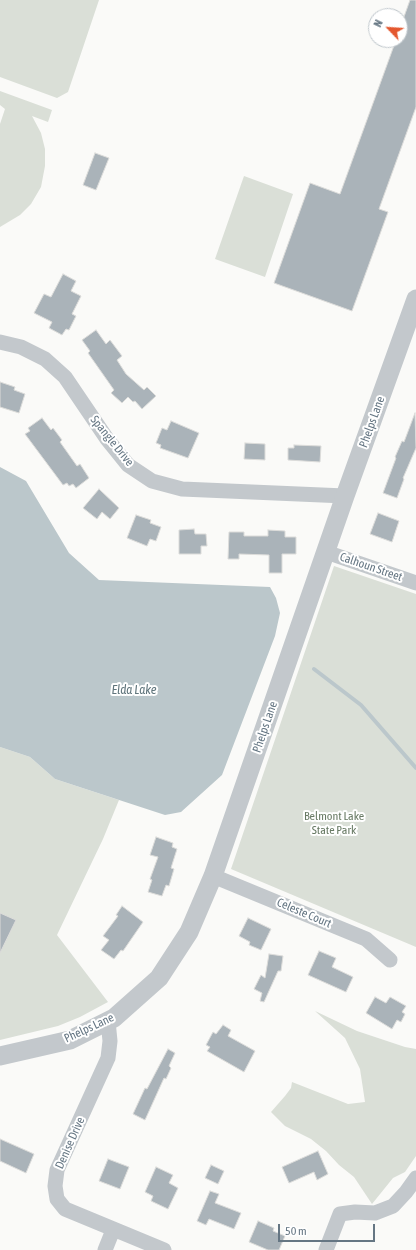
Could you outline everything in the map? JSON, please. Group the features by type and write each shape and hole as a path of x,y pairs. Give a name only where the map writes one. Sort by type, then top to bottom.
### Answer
{"street":[{"name":"Phelps Lane","path":"0,1056 70,1040 114,1018 159,978 189,932 213,876 345,496 416,299"},
{"name":"Spangle Drive","path":"0,342 21,347 45,359 65,377 107,439 128,465 152,481 182,489 345,496"},
{"name":"Calhoun Street","path":"326,552 416,583"},
{"name":"Celeste Court","path":"213,876 366,939 390,960"},
{"name":"Denise Drive","path":"108,1021 110,1041 108,1058 57,1170 55,1186 57,1199 65,1209 164,1250"},
{"path":"326,1250 340,1214 355,1212 375,1213 393,1206 416,1178"},
{"path":"105,1250 113,1230"}],"green space":[{"path":"0,0 99,0 68,92 57,98 0,77"},
{"path":"0,91 52,110 48,122 32,116 41,133 45,149 45,166 41,187 31,204 20,215 0,227 0,124 5,109 0,105"},
{"path":"244,176 293,194 265,277 215,259"},
{"name":"Belmont Lake State Park","path":"334,566 416,594 416,947 231,869"},
{"path":"0,747 30,757 55,779 119,800 103,839 57,935 108,1002 80,1017 58,1026 0,1040"},
{"path":"315,1011 357,1031 405,1047 416,1049 416,1156 405,1172 393,1178 372,1204 354,1177 339,1165 326,1151 311,1139 285,1126 271,1112 291,1088 292,1082 348,1104 365,1102 360,1069 345,1038"}],"water":[{"name":"Elda Lake","path":"0,467 26,481 69,553 99,580 270,587 276,598 280,613 275,636 222,775 181,812 165,815 55,779 30,757 0,747"}],"building":[{"path":"410,0 416,0 416,107 379,209 388,212 352,311 274,283 310,183 340,194 393,48 408,48 407,8"},
{"path":"95,153 109,158 96,190 83,185"},
{"path":"63,274 76,281 71,291 81,296 72,314 76,316 69,330 66,329 62,335 49,328 52,322 34,313 44,294 51,297"},
{"path":"96,330 106,344 110,340 122,356 117,360 126,374 144,390 147,387 156,396 142,409 135,401 133,402 128,397 122,403 111,393 114,390 88,353 90,351 82,340"},
{"path":"0,382 15,387 14,390 25,394 19,413 0,407"},
{"path":"415,413 416,448 403,478 404,479 397,498 383,493 396,458 395,457 402,441 404,442"},
{"path":"42,418 51,430 53,428 62,440 60,442 77,466 80,464 89,478 76,488 73,484 69,486 67,483 63,485 25,434 30,431 28,428"},
{"path":"171,421 199,433 188,458 160,448 161,445 156,443 162,428 167,430"},
{"path":"245,443 265,444 265,460 244,459"},
{"path":"294,445 321,446 320,462 288,460 288,448 294,448"},
{"path":"99,489 119,508 110,519 102,512 97,519 83,508"},
{"path":"378,513 399,521 392,542 370,534"},
{"path":"136,515 151,520 150,523 161,527 156,541 150,539 147,546 127,538"},
{"path":"194,529 195,534 206,534 207,546 201,546 201,554 179,554 179,530"},
{"path":"268,530 285,531 285,537 296,537 296,554 282,554 282,573 269,573 269,555 239,554 239,559 228,559 229,532 244,532 244,536 268,536"},
{"path":"156,837 173,843 172,847 177,849 171,868 174,869 169,886 166,885 162,896 148,892 152,880 150,879 158,857 150,855"},
{"path":"122,906 143,922 123,951 121,950 114,959 101,950 109,940 103,936 118,916 116,915"},
{"path":"0,913 16,920 0,953"},
{"path":"248,918 271,929 261,950 249,945 250,942 239,936"},
{"path":"319,951 336,958 332,967 353,977 346,992 308,975"},
{"path":"269,954 283,956 281,971 278,971 264,1002 260,1001 262,993 254,989 261,975 265,978"},
{"path":"375,997 386,1003 390,997 406,1006 402,1012 405,1014 401,1022 397,1020 392,1029 366,1013"},
{"path":"223,1025 231,1030 228,1036 255,1051 244,1072 207,1051 210,1047 206,1045 213,1032 216,1034"},
{"path":"168,1049 175,1053 169,1066 171,1068 166,1079 164,1078 145,1120 133,1114 145,1088 147,1089"},
{"path":"0,1139 34,1154 26,1173 0,1161"},
{"path":"318,1151 328,1174 317,1180 314,1172 289,1183 282,1167"},
{"path":"108,1159 129,1167 120,1189 99,1181"},
{"path":"211,1165 224,1171 218,1184 205,1178"},
{"path":"156,1167 173,1175 169,1183 178,1188 168,1209 151,1201 153,1196 145,1192"},
{"path":"210,1191 219,1194 215,1203 241,1213 234,1229 209,1219 206,1225 197,1221"},
{"path":"258,1221 274,1228 273,1231 285,1236 279,1250 268,1250 249,1242"}],"waterway":[{"path":"314,669 361,705 416,768"}]}
